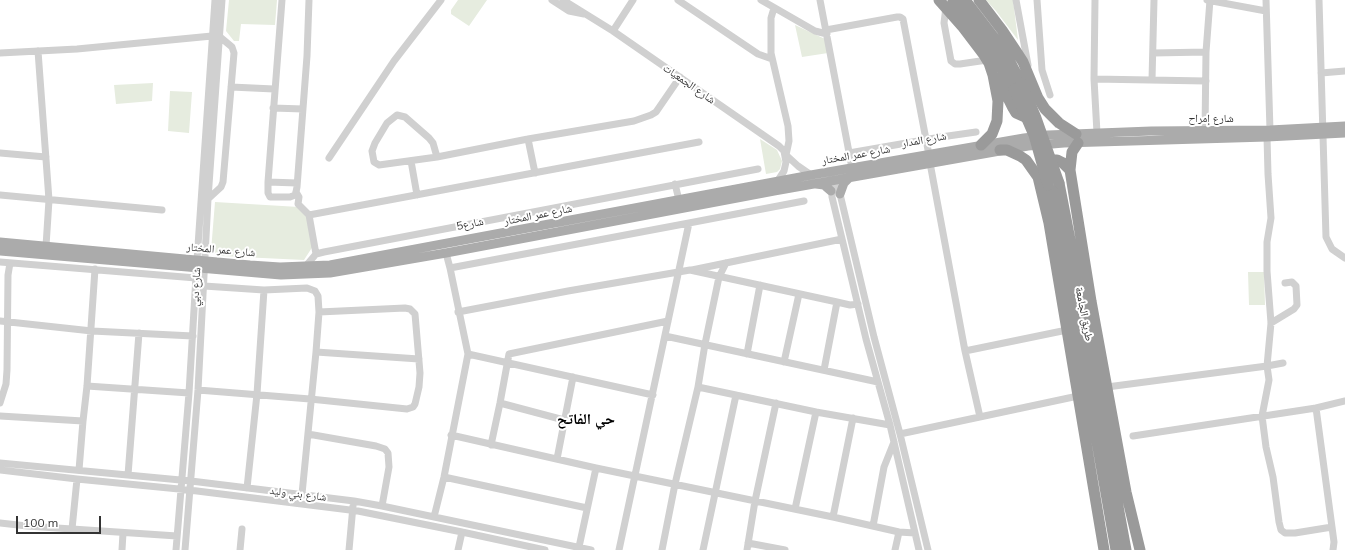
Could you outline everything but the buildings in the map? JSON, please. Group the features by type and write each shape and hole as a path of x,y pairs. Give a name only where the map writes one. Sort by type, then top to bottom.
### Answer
{"highway":[{"path":"964,0 996,38 1021,82 1034,135 1054,184 1056,214 1116,550"},
{"path":"979,0 1009,40 1023,62 1021,82"},
{"path":"946,2 971,22 992,51 1049,114 1077,139 1072,152 1070,170 1097,329 1102,386 1140,550"},
{"path":"946,2 987,60 993,75 998,101 998,116 992,134 981,145"},
{"path":"993,75 1000,83 1013,108 1019,115 1031,117 1037,114 1043,106"},
{"path":"1000,150 1007,150 1026,160 1038,177"},
{"path":"1070,170 1060,161 1049,160 1040,166 1038,170 1038,177 1047,211 1104,550"},
{"name":"طريق الجامعة","path":"1054,184 1102,386 1126,550"}],"main road":[{"name":"شارع إمراح","path":"1077,139 1268,134 1323,130 1345,126"},
{"name":"شارع إمراح","path":"1323,130 1345,133"},
{"name":"شارع إمراح","path":"1077,139 1097,133 1151,131 1268,134"},
{"name":"شارع عمر المختار","path":"930,159 981,145 1038,136 1077,139"},
{"name":"شارع عمر المختار","path":"0,242 46,246 201,265 305,267 330,265 776,182 812,180 930,159 1077,139"},
{"path":"0,251 201,265 281,276 330,273 446,253 812,180 836,192 851,173"}],"street":[{"name":"شارع دبي","path":"176,550 182,489 196,278 201,265 208,199 216,36 215,0"},
{"name":"شارع دبي","path":"185,550 198,390 204,286 201,265 216,36 222,0"},
{"path":"282,0 268,182 268,193 270,197 290,197 295,195 296,192 307,56 309,0"},
{"path":"329,158 394,61 440,0"},
{"path":"552,0 569,11 577,14 586,14"},
{"name":"شارع الجمعيات","path":"563,0 574,3 586,14 613,31 779,146 786,155 812,180"},
{"path":"613,31 633,0"},
{"path":"678,0 758,54 772,59"},
{"path":"760,0 815,31 827,32 897,17 903,19 927,139 965,351 980,417"},
{"path":"820,0 849,153 851,173"},
{"path":"1016,0 1028,68 1021,82"},
{"path":"1038,0 1042,70 1050,95"},
{"path":"1095,0 1094,79 1097,133"},
{"path":"1152,80 1154,0"},
{"path":"1205,132 1206,52 1209,0 1266,11"},
{"path":"1266,0 1268,174 1271,218 1267,242 1267,271 1271,323 1267,366 1269,380 1262,416 1278,522 1281,530 1285,533 1295,533 1332,527"},
{"path":"1319,0 1326,237 1336,254 1345,258"},
{"path":"946,2 944,23 951,61 957,64 987,60"},
{"path":"774,8 771,18 772,59 788,126 789,141 784,171 776,182"},
{"path":"0,53 77,49 216,36 232,47 234,53 223,182 221,187 208,199"},
{"path":"38,51 49,200 46,246"},
{"path":"1153,53 1206,52"},
{"path":"1321,73 1345,71"},
{"path":"437,157 430,138 405,117 397,115 387,123 372,151 374,162 379,165 437,157 528,139 634,121 656,112 680,77"},
{"path":"1094,79 1206,81"},
{"path":"231,87 274,89"},
{"path":"273,108 303,109"},
{"name":"شارع المدار","path":"849,153 976,132"},
{"path":"528,139 534,173"},
{"path":"309,215 699,142"},
{"path":"0,153 46,157"},
{"path":"411,161 417,195"},
{"name":"شارع5","path":"316,254 758,169"},
{"path":"832,176 900,434 928,550"},
{"path":"268,182 297,183"},
{"path":"675,184 679,200"},
{"path":"296,192 299,197 298,204 309,215 316,254 305,267"},
{"path":"836,192 842,239 866,339 890,425 918,550"},
{"path":"0,195 162,210"},
{"path":"450,268 804,200"},
{"path":"619,550 689,223"},
{"path":"458,312 690,270 842,239"},
{"path":"1336,254 1345,252"},
{"path":"434,517 444,477 468,354 446,253"},
{"path":"0,262 196,278"},
{"path":"0,403 6,384 7,370 4,321 10,263"},
{"path":"662,550 675,484 698,387 719,277 726,263"},
{"path":"79,470 92,331 95,269"},
{"path":"690,270 850,305 858,304"},
{"path":"1271,323 1294,309 1297,305 1296,286 1292,282 1285,283"},
{"path":"746,354 760,285"},
{"path":"204,286 264,290 312,289 318,296 319,312 316,352 310,399 302,494"},
{"path":"247,488 257,394 264,290"},
{"path":"784,362 799,294"},
{"path":"824,370 837,302"},
{"path":"198,390 410,408 415,404 419,387 420,373 415,314 410,309 319,312"},
{"path":"4,321 92,331 193,336"},
{"path":"491,445 509,354 668,321"},
{"path":"965,351 1067,330"},
{"path":"128,475 139,333"},
{"path":"665,336 878,382"},
{"path":"866,339 874,337"},
{"path":"316,352 419,359"},
{"path":"468,354 653,395"},
{"path":"1102,386 1283,363"},
{"path":"557,459 573,377"},
{"path":"87,386 189,393"},
{"path":"698,387 816,412 890,425"},
{"path":"703,550 736,395"},
{"path":"900,434 1078,396"},
{"path":"1133,436 1316,408 1345,401"},
{"path":"500,403 564,420"},
{"path":"776,403 747,546 785,550"},
{"path":"1316,408 1334,542 1333,550"},
{"path":"795,509 816,412"},
{"path":"0,416 83,421"},
{"path":"833,517 853,418"},
{"path":"308,434 376,446 385,449 388,453 388,467 382,506"},
{"path":"451,435 596,468 898,532 915,533"},
{"path":"874,526 884,467 894,442"},
{"name":"شارع بني وليد","path":"0,463 182,480 354,501 591,550"},
{"path":"579,547 596,468"},
{"name":"شارع بني وليد","path":"0,470 182,489 353,511 462,532 531,549 546,550"},
{"path":"444,477 587,508"},
{"path":"72,529 77,479"},
{"path":"905,488 913,486"},
{"path":"351,550 354,501"},
{"path":"0,523 177,536"},
{"path":"240,550 242,529"},
{"path":"458,550 462,532"},
{"path":"895,550 898,532"},
{"path":"122,550 123,533"}],"shaded area":[{"path":"229,0 277,0 275,25 241,24 239,41 234,41 226,31"},
{"path":"458,0 487,0 469,26 451,14 451,10"},
{"path":"986,0 1013,0 1018,40 996,11"},
{"path":"795,25 825,39 828,53 802,57"},
{"path":"153,83 152,101 116,104 114,85"},
{"path":"170,91 192,92 189,133 168,131"},
{"path":"760,139 777,150 782,161 780,169 777,172 766,174"},
{"path":"215,202 299,207 307,213 313,246 304,260 221,256 215,254 211,251"},
{"path":"1248,272 1264,272 1265,305 1249,305"}],"district":[{"name":"حي الفاتح","path":"586,419"}]}
